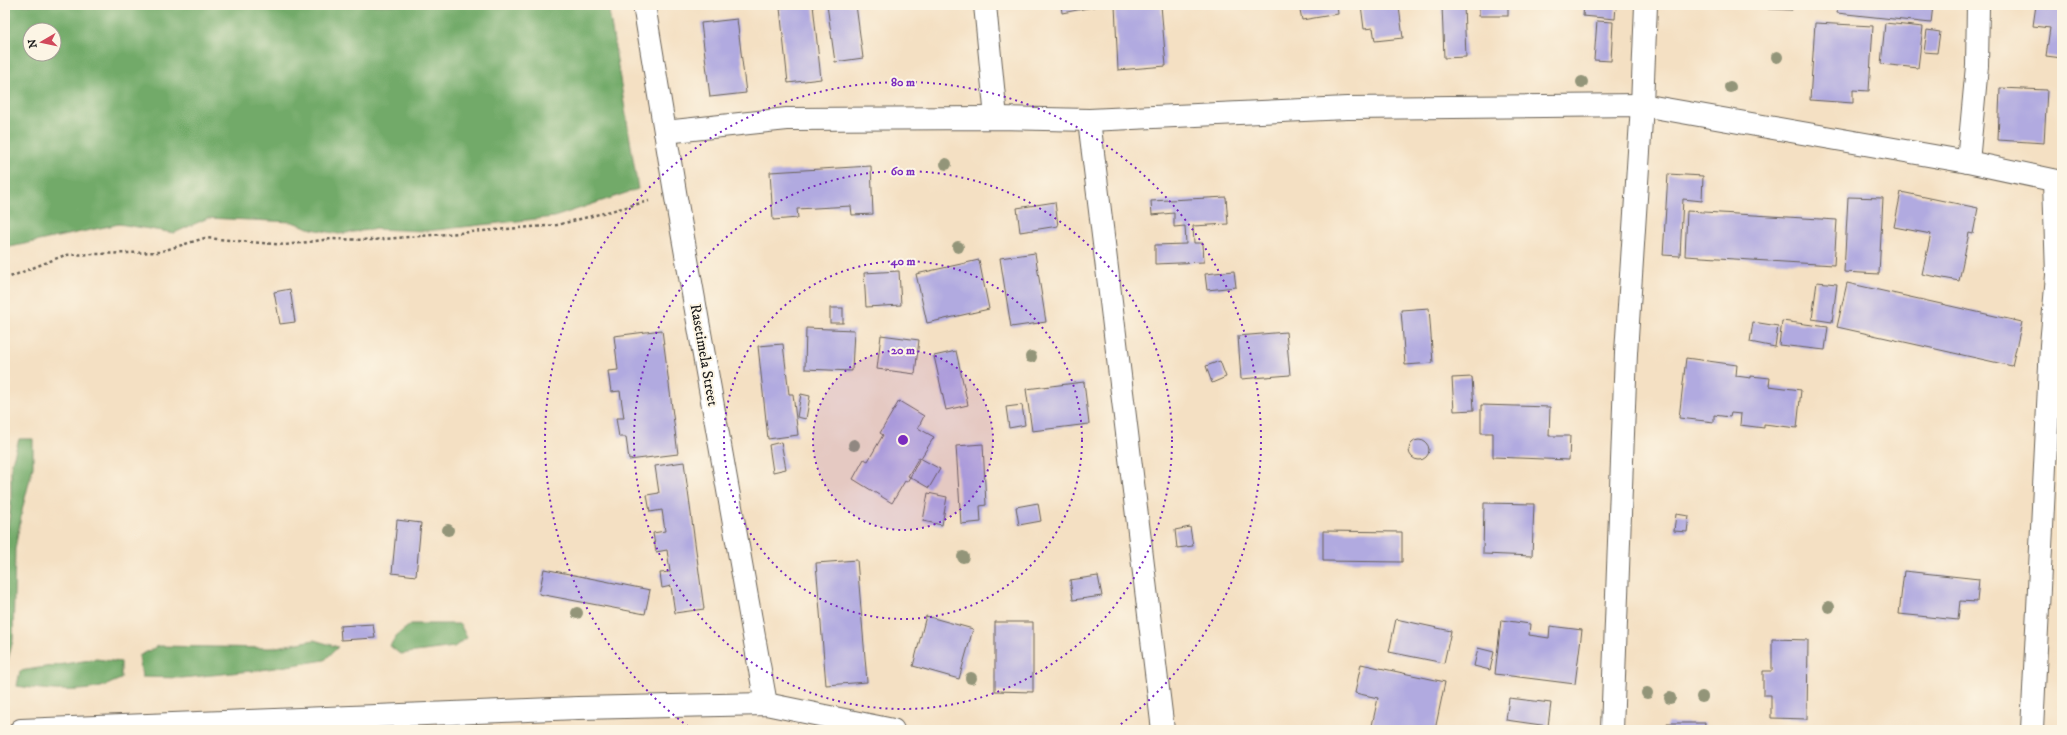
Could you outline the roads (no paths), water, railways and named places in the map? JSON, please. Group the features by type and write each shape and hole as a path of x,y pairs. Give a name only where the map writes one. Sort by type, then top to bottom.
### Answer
{"street":[{"name":"Rasetimela Street","path":"644,5 676,198 766,704"},
{"path":"985,5 996,118"},
{"path":"1612,730 1626,353 1642,105 1646,5"},
{"path":"1968,162 1977,66 1978,5"},
{"path":"665,132 787,119 996,118 1089,120 1347,108 1642,105 1968,162 2058,181 2057,275 2051,345 2032,730"},
{"path":"1089,120 1163,730"},
{"path":"21,730 578,708 766,704 892,730"}]}
